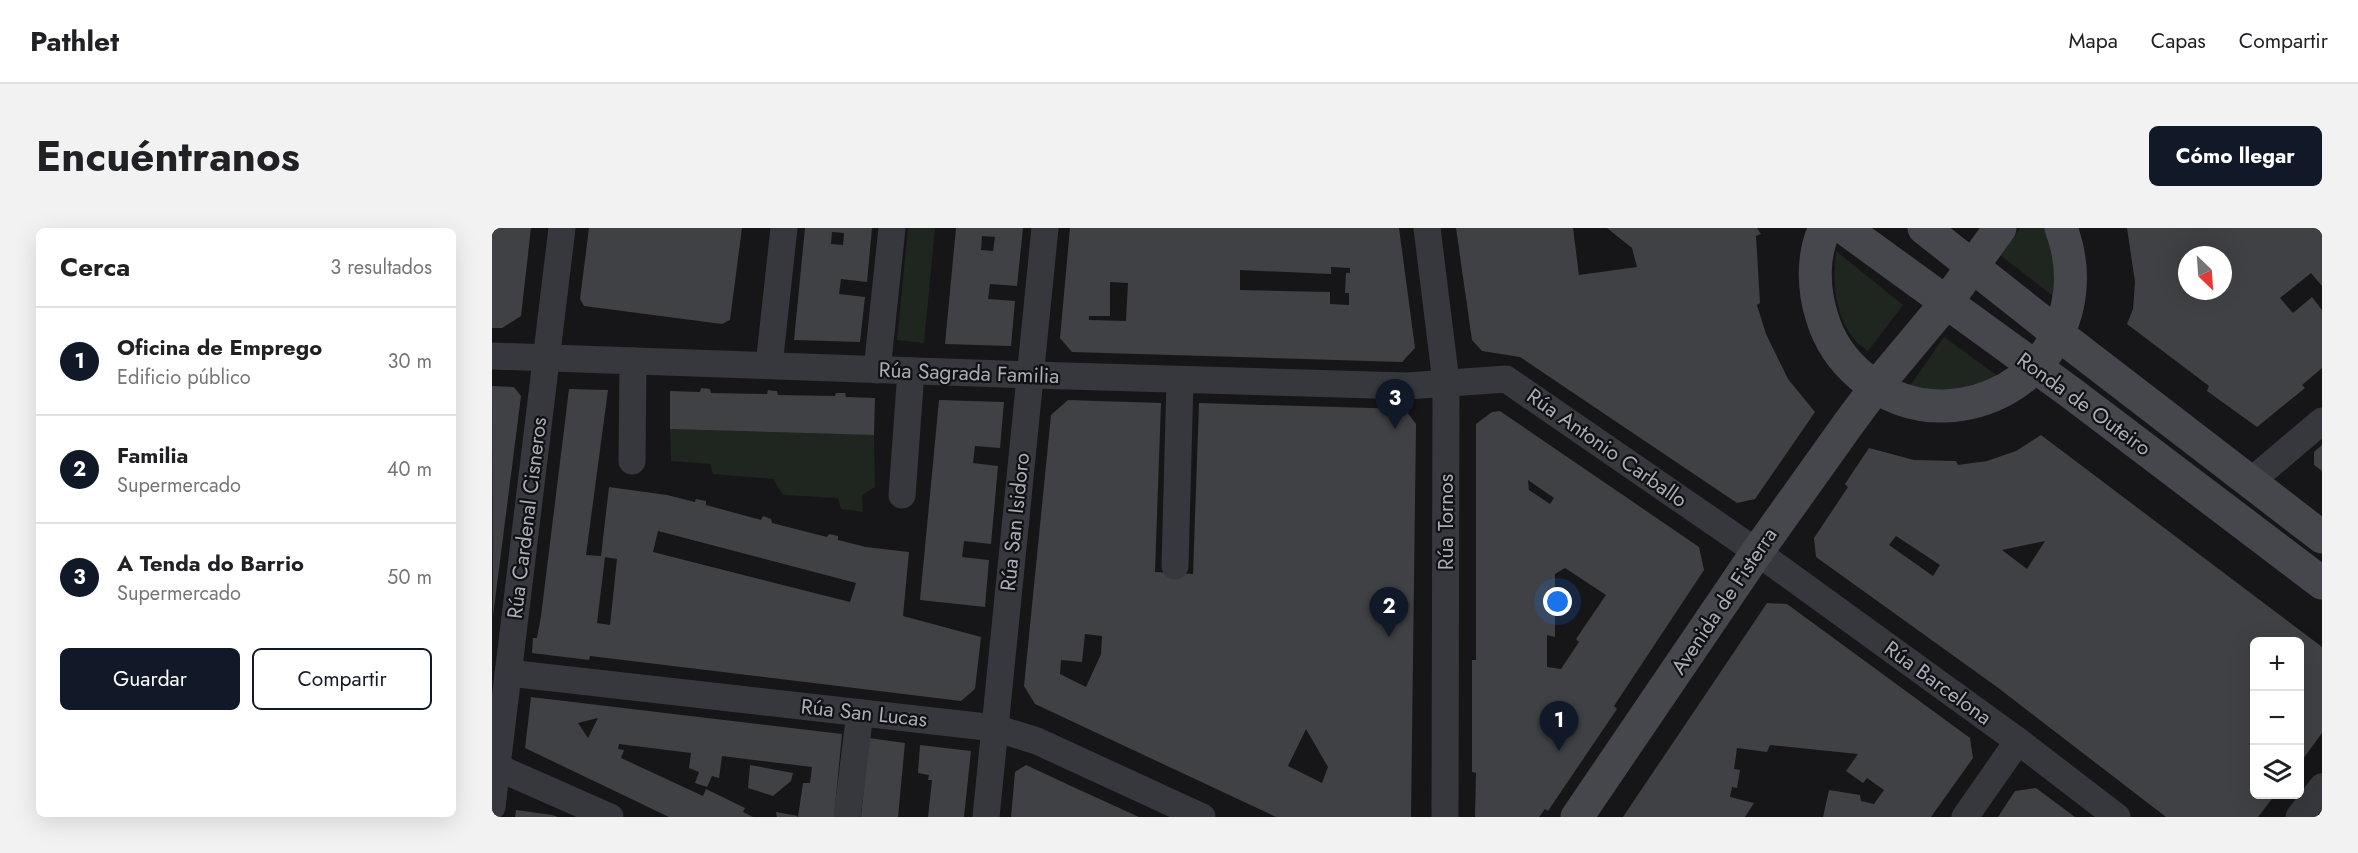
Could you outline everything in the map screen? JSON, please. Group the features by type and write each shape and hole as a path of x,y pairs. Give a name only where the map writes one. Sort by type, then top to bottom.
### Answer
{"main road":[{"path":"1825,228 1816,255 1816,299 1827,332 1845,361 1875,388 1901,400 1932,406 1962,405 1991,397 2017,383 2036,367 2058,334 2069,305 2071,266 2061,228"},
{"name":"Ronda de Outeiro","path":"1844,228 2036,367 2322,584"},
{"name":"Avenida de Fisterra","path":"1577,817 1757,552 1875,388 1937,296 1952,242 2000,228"},
{"name":"Ronda de Outeiro","path":"1952,242 2058,334 2322,537"}],"street":[{"name":"Rúa Cardenal Cisneros","path":"492,807 494,765 508,673 562,228"},
{"path":"769,365 784,228"},
{"path":"877,370 892,228"},
{"name":"Rúa San Isidoro","path":"986,817 1045,228"},
{"name":"Rúa Tornos","path":"1426,228 1446,382 1445,817"},
{"name":"Rúa Sagrada Familia","path":"492,356 1180,380 1407,386 1446,382"},
{"path":"632,461 633,361"},
{"path":"902,495 911,371"},
{"name":"Rúa Antonio Carballo","path":"1446,382 1506,379 1757,552"},
{"path":"1175,566 1180,380"},
{"path":"2250,482 2322,421"},
{"name":"Rúa Barcelona","path":"1757,552 2018,741 2117,817"},
{"name":"Rúa San Lucas","path":"508,673 995,728 1037,741 1202,817"},
{"path":"847,817 860,712"},
{"path":"1965,817 2018,741"},
{"path":"494,765 610,817"},
{"path":"2299,817 2322,787"}],"shaded area":[{"path":"908,228 935,228 924,343 897,340"},
{"path":"2020,228 2049,228 2062,303 2000,255"},
{"path":"1836,251 1903,305 1868,351 1857,342 1842,320 1836,293"},
{"path":"1944,337 2003,380 1934,393 1910,386"},
{"path":"670,429 874,435 875,487 862,495 863,512 841,509 838,498 783,495 773,479 713,474 710,464 671,461"}],"building":[{"path":"492,228 531,228 521,316 502,328 492,328"},
{"path":"589,228 742,228 730,320 722,324 584,306 580,299"},
{"path":"805,228 872,228 867,282 841,279 839,294 865,297 860,342 794,340","holes":["832,232 844,233 843,245 831,244"]},
{"path":"956,228 1023,228 1017,286 990,284 988,299 1015,301 1011,346 945,344","holes":["982,236 995,237 993,251 981,250"]},
{"path":"1070,228 1399,228 1415,348 1402,362 1072,352 1060,338","holes":["1331,267 1350,268 1350,273 1346,273 1345,293 1349,293 1349,305 1330,304 1330,292 1240,290 1240,270 1331,274","1110,282 1128,283 1126,321 1089,320 1089,316 1110,316"]},
{"path":"1456,228 1573,228 1579,275 1637,267 1632,248 1607,228 1757,228 1761,234 1756,236 1760,303 1757,305 1766,334 1788,379 1815,412 1755,499 1737,503 1520,357 1482,351 1472,340"},
{"path":"2127,228 2322,228 2322,286 2311,273 2280,298 2293,313 2312,297 2322,310 2322,368 2302,385 2305,388 2257,427 2207,391 2209,386 2127,324 2133,309 2135,282"},
{"path":"492,386 514,387 521,396 493,616"},
{"path":"701,388 710,389 711,393 767,394 768,390 777,391 778,395 835,396 836,393 845,393 846,397 875,398 874,435 670,429 670,391 700,392"},
{"path":"569,389 608,390 586,555 601,556 609,487 667,495 695,502 696,499 706,501 706,505 761,520 763,516 771,519 772,523 827,537 829,534 838,536 838,540 866,547 909,552 903,616 981,637 975,689 961,701 590,656 589,660 532,653 533,638 537,638","holes":["658,531 856,583 850,602 653,552","605,557 617,559 610,625 597,623"]},
{"path":"939,400 1004,402 1000,448 975,446 973,463 998,466 991,544 964,541 962,557 989,560 985,607 920,600"},
{"path":"1068,400 1161,403 1155,572 1193,574 1199,403 1405,409 1416,424 1411,817 1276,817 1035,704 1024,686 1051,415","holes":["1085,634 1102,636 1101,654 1086,687 1060,674 1061,660 1082,662","1306,729 1328,767 1322,783 1288,766"]},
{"path":"1500,411 1699,547 1704,570 1614,706 1617,709 1548,811 1545,809 1539,817 1475,817 1476,773 1472,772 1472,660 1476,660 1476,424 1492,412","holes":["1528,480 1554,498 1550,504 1529,490","1565,568 1606,595 1576,639 1579,642 1561,669 1547,667 1547,635 1555,637 1555,574"]},
{"path":"2041,435 2322,647 2322,733 2304,758 2304,637 2250,637 2250,799 2272,799 2258,817 2166,817 1997,687 1816,557 1814,538 1848,487 1845,484 1869,448 1914,460 1956,461 1958,465 1987,461 2016,451","holes":["1896,536 1940,565 1933,576 1889,545","2045,541 2027,569 2002,550"]},
{"path":"2322,445 2322,471 2314,465 2314,452"},
{"path":"1767,603 1787,604 1970,738 1973,758 1931,817 1823,817 1829,790 1860,795 1861,801 1874,804 1884,790 1867,778 1863,783 1846,771 1858,754 1770,745 1767,752 1737,748 1734,769 1740,770 1737,788 1732,787 1730,797 1754,803 1745,817 1623,817"},
{"path":"531,697 842,734 834,817 798,817 803,783 810,783 812,767 722,756 719,778 712,776 707,787 695,783 699,772 689,768 691,753 619,744 618,749 624,750 621,758 703,796 706,789 745,808 743,812 753,817 669,817 525,748","holes":["598,718 588,738 578,723"]},
{"path":"869,738 905,743 898,817 861,817"},
{"path":"920,745 971,751 964,817 928,817 932,780 928,780 929,775 918,773"},
{"path":"750,765 793,773 791,781 773,796 748,788"},
{"path":"1026,765 1139,817 1011,817 1015,772"},
{"path":"2036,788 2075,817 1998,817 2015,791"},
{"path":"516,810 552,815 558,817 515,817"},
{"path":"776,812 798,816 777,817"}],"place":[{"name":"A Tenda do Barrio","path":"1395,429"},
{"name":"Familia","path":"1389,637"},
{"name":"Oficina de Emprego","path":"1559,751"}]}
